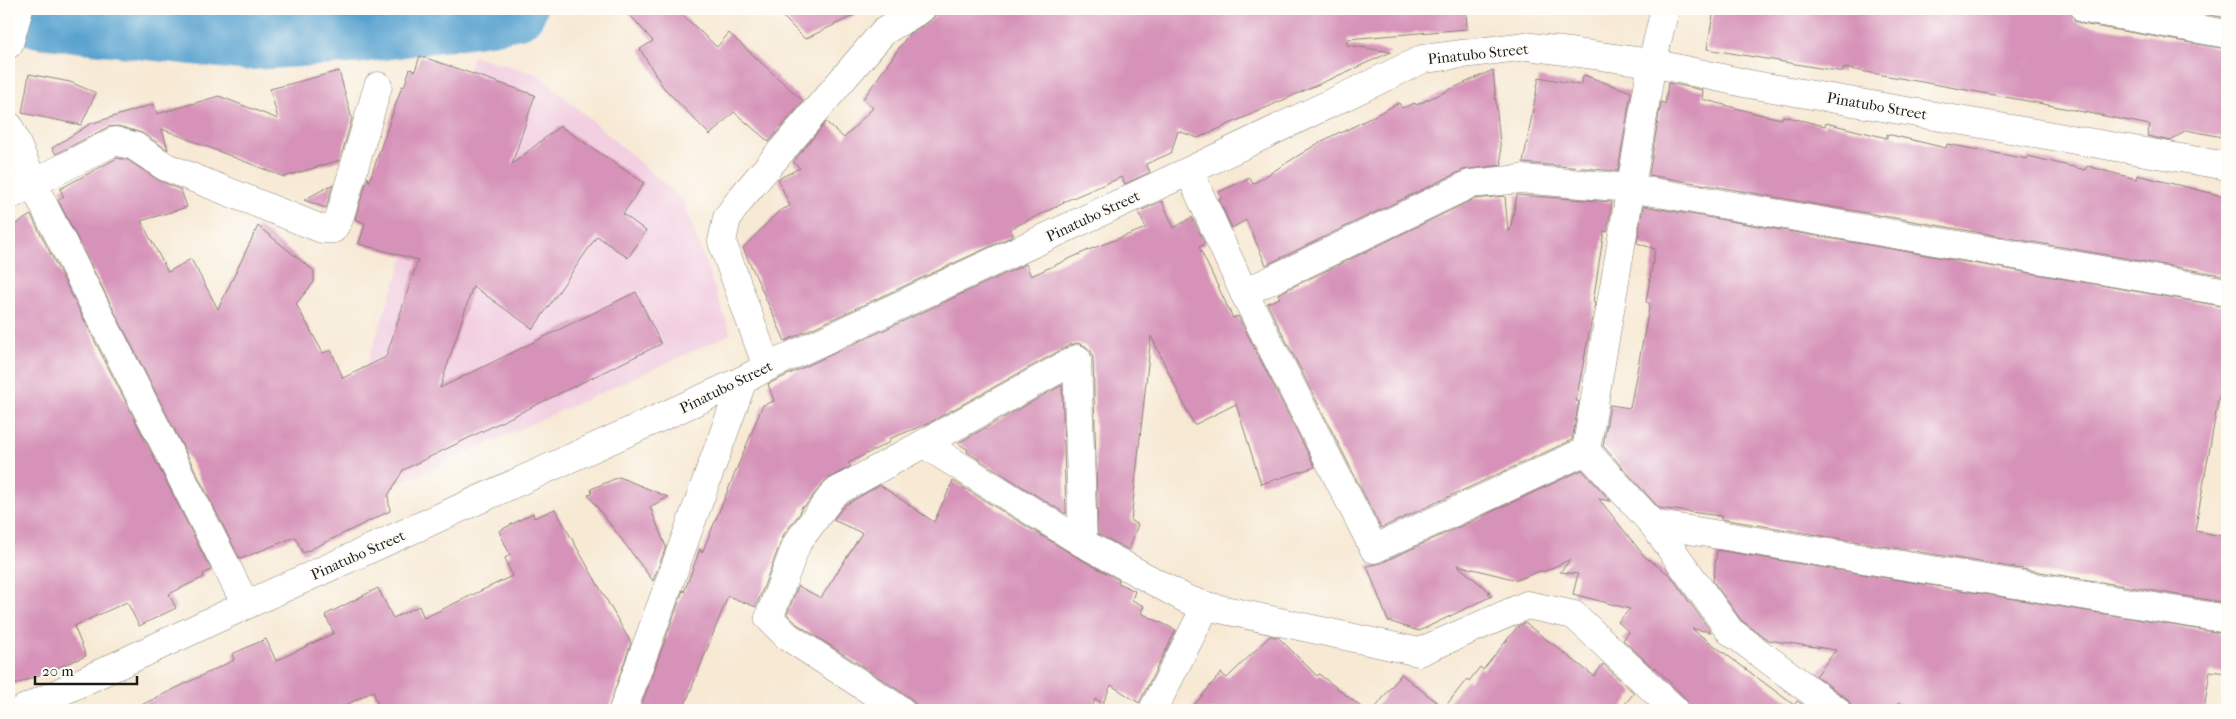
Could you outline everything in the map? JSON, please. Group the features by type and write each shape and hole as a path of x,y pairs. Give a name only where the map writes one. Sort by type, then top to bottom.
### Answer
{"street":[{"path":"9,44 19,9"},
{"path":"767,367 722,242 727,218 742,197 884,31 921,9"},
{"path":"1586,451 1652,63 1666,9"},
{"path":"2085,9 2227,34"},
{"name":"Pinatubo Street","path":"22,710 246,605 743,380 767,367 1189,171 1423,59 1526,46 1652,63 1749,84 2227,166"},
{"path":"9,196 115,141 134,146 166,167 322,229 333,230 378,86"},
{"path":"9,126 33,183 246,605"},
{"path":"1189,171 1244,293 1374,549 1586,451"},
{"path":"1244,293 1470,184 1521,179 1630,188 2227,292"},
{"path":"900,710 787,636 769,618 797,543 834,493 1077,359 1083,543"},
{"path":"623,710 743,380"},
{"path":"924,444 1083,543 1186,599 1206,606 1419,652 1527,605 1574,615 1675,710"},
{"path":"1586,451 1653,524 1730,631 1836,710"},
{"path":"1653,524 2227,619"},
{"path":"1153,710 1206,606"}],"shaded area":[{"path":"473,56 538,74 683,200 731,334 398,484 356,395"}],"building":[{"path":"625,9 676,9 717,47 729,33 803,101 769,142 734,112 710,135 663,87 640,49 653,41"},
{"path":"775,9 867,9 805,39"},
{"path":"937,9 1466,9 1467,29 1347,39 1347,45 1391,52 1198,138 1178,131 1171,153 1146,164 1150,172 1125,184 1122,177 1063,202 1010,229 1013,236 785,341 743,248 779,211 790,206 778,179 800,168 793,162 826,122 844,138 873,108 863,99 909,34 929,22 935,16"},
{"path":"1714,9 2070,9 2075,21 2082,24 2227,49 2227,138 2186,130 2171,141 2147,136 2150,125 1844,68 1843,72 1707,49"},
{"path":"2174,9 2227,9 2227,18"},
{"path":"420,56 535,95 512,164 560,126 644,183 623,214 646,231 628,258 597,236 533,329 473,286 440,388 636,292 661,344 403,470 388,496 390,511 303,553 295,537 240,559 58,200 64,197 60,189 117,158 128,160 158,180 181,190 187,207 141,221 168,272 191,259 218,309 258,226 314,271 314,282 296,304 323,353 331,350 343,378 386,357 418,260 359,244 365,223 355,219 368,177 369,182 402,86 404,87 410,69 415,71"},
{"path":"1493,70 1502,165 1463,170 1266,265 1246,220 1232,228 1219,200 1222,198 1219,192 1250,178 1253,184 1320,142 1399,103 1402,108 1415,103 1416,105"},
{"path":"339,71 352,119 340,160 284,177 162,129 168,150 142,133 118,126 108,127 56,154 52,148 90,124 154,104 157,114 219,96 278,119 270,89"},
{"path":"29,74 70,82 96,93 81,125 22,113"},
{"path":"1584,75 1631,92 1618,171 1523,163 1539,77 1580,85"},
{"path":"1668,83 1703,90 1702,99 1762,115 1782,119 1783,116 1825,126 1826,123 1887,138 1887,134 1946,148 1947,144 2027,159 2028,156 2085,170 2087,166 2136,179 2137,175 2227,197 2227,276 1649,175 1661,102 1665,104"},
{"path":"333,184 326,208 304,200"},
{"path":"1517,195 1612,202 1607,232 1604,231 1593,302 1595,303 1576,401 1579,401 1572,440 1381,528 1267,303 1280,298 1278,294 1474,199 1505,196 1508,231 1510,231"},
{"path":"1162,201 1174,228 1192,217 1205,244 1199,247 1233,318 1238,316 1315,467 1261,484 1236,404 1194,425 1151,336 1131,521 1138,524 1129,550 1098,534 1093,358 1091,351 1085,346 1078,343 1070,345 929,423 889,439 890,442 848,463 851,466 826,480 804,507 802,506 800,513 784,534 756,607 728,596 683,710 640,710 683,590 684,592 700,549 702,553 763,405 774,401 768,384 1026,264 1031,276 1091,249 1146,228 1138,212"},
{"path":"1643,206 2227,307 2227,351 2195,531 2227,537 2227,603 1721,519 1721,516 1659,508 1603,446 1610,405 1630,408 1650,303 1646,302 1655,249 1637,243"},
{"path":"31,215 211,570 203,574 204,577 169,594 176,608 139,626 127,602 74,626 86,656 9,687 9,228"},
{"path":"1062,385 1066,514 967,452 968,450 958,443"},
{"path":"1582,470 1611,501 1599,499 1645,557 1670,575 1711,632 1692,629 1794,705 1797,701 1810,710 1690,710 1686,699 1655,667 1654,669 1623,640 1629,632 1618,622 1630,609 1573,594 1578,574 1560,572 1571,559 1545,571 1540,571 1517,580 1457,565 1490,592 1488,593 1492,596 1419,631 1388,621 1367,566 1381,563"},
{"path":"619,477 668,497 650,507 666,547 653,581 588,495 592,493 591,489"},
{"path":"953,481 1075,556 1119,580 1118,583 1135,591 1132,600 1144,606 1141,613 1176,630 1139,703 1111,685 1103,703 1095,699 1091,710 921,710 909,697 797,624 787,614 798,586 821,598 862,533 833,520 845,505 880,485 934,522"},
{"path":"555,509 631,643 608,710 380,710 373,691 337,710 131,710 234,660 232,654 266,639 276,661 334,633 325,615 378,588 393,618 419,606 424,618 512,576 505,558 510,555 499,531 533,513 534,518"},
{"path":"1717,550 2227,634 2227,673 2210,671 2204,710 2189,710 2165,706 2164,710 1937,710 1898,703 1898,710 1851,710 1850,703 1846,698 1816,676 1836,650 1768,640 1741,620 1713,581"},
{"path":"1525,623 1594,676 1603,664 1634,693 1620,710 1374,710 1401,674 1444,708 1467,679 1469,681 1480,667 1483,670 1518,626"},
{"path":"1270,636 1278,637 1317,676 1319,674 1365,710 1190,710 1221,673 1227,678"}],"waterway":[{"path":"16,9 42,18 243,40 357,33 516,9"}]}
